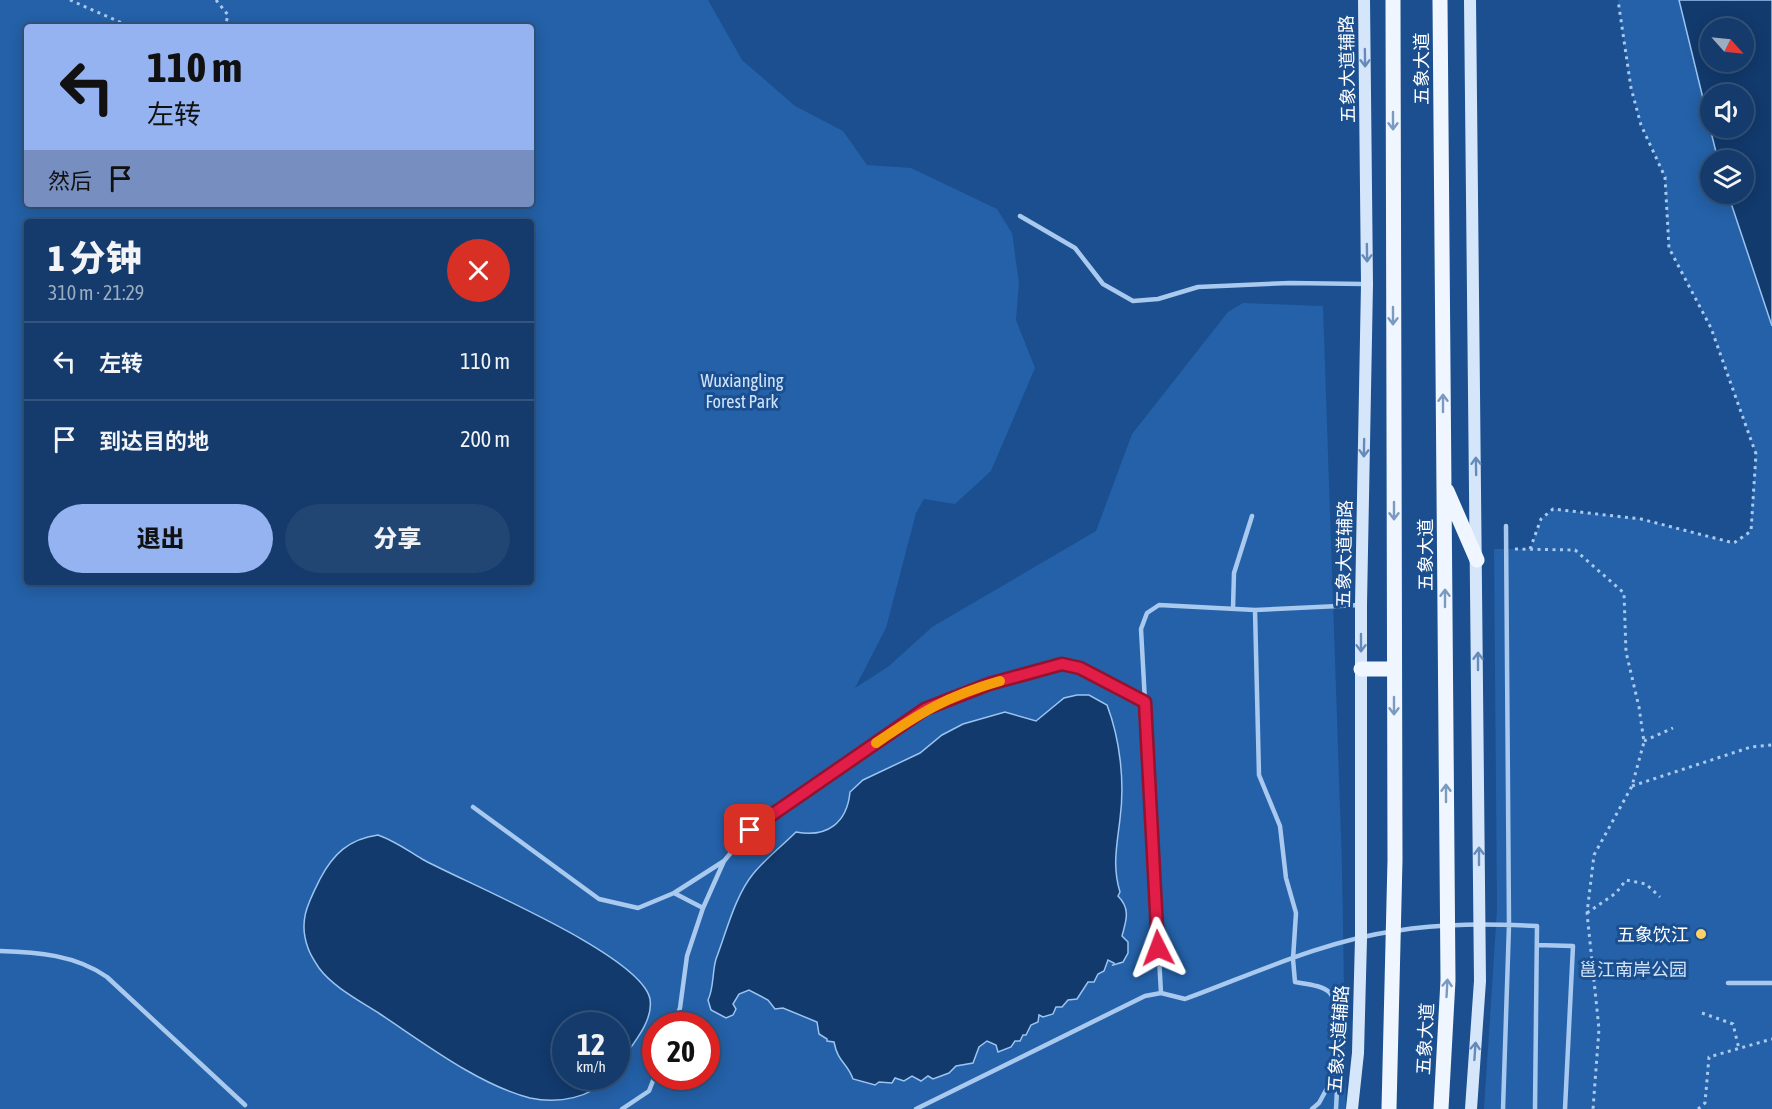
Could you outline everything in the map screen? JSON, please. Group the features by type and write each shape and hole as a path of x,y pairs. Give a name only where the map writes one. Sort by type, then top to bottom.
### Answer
{"main road":[{"name":"五象大道","path":"1389,1109 1393,931 1394,669 1393,0"},
{"name":"五象大道","path":"1440,0 1448,925 1448,981 1441,1109"},
{"path":"1444,484 1478,560"},
{"path":"1361,669 1394,669"}],"street":[{"name":"五象大道辅路","path":"1352,1109 1358,1053 1361,939 1361,604 1367,284 1364,0"},
{"path":"1470,0 1478,560 1480,981 1471,1109"}],"lane":[{"path":"1020,216 1076,248 1103,284 1133,301 1158,298 1198,287 1290,283 1367,284"},
{"path":"1233,608 1234,573 1251,516"},
{"path":"1503,1109 1509,925 1506,526"},
{"path":"1161,993 1141,629 1147,613 1159,605 1176,604 1256,610 1361,604"},
{"path":"1256,610 1258,775 1280,826 1286,878 1296,914 1293,959 1295,982 1320,987 1331,993 1336,1008 1338,1067 1336,1109"},
{"path":"678,1012 687,956 703,908 724,861 750,830 925,709 952,697 1062,664 1080,668 1145,702"},
{"path":"473,807 599,899 638,908 674,893 724,861"},
{"path":"674,893 703,908"},
{"path":"916,1109 1145,996 1161,993 1185,999 1293,959 1361,939 1393,931 1479,923 1537,926 1535,1109"},
{"path":"1537,945 1573,946 1565,1109"},
{"path":"0,951 40,952 93,966 245,1105"},
{"path":"1728,983 1772,983"},
{"path":"1312,1109 1319,1103 1338,1067"},
{"path":"622,1109 649,1090"}],"path":[{"path":"70,0 124,24"},
{"path":"216,0 228,15 226,24"},
{"path":"1593,1109 1599,1029 1587,913 1594,855 1632,786 1644,742 1639,707 1626,652 1624,593 1575,550 1530,549 1541,519 1553,509 1630,518 1734,543 1750,531 1756,454 1711,328 1669,248 1665,177 1641,125 1636,107 1618,0"},
{"path":"1644,742 1673,728"},
{"path":"1632,786 1751,747 1772,745"},
{"path":"1587,913 1616,893 1626,880 1646,884 1660,897"},
{"path":"1702,1013 1733,1024 1739,1048"},
{"path":"1698,1109 1705,1103 1709,1058 1772,1039"}],"green space":[{"name":"Wuxiangling Forest Park","path":"0,0 708,0 742,60 795,106 843,131 867,165 911,168 997,209 1012,233 1019,283 1016,320 1035,368 991,471 955,504 924,499 916,513 886,628 855,688 889,666 932,627 1096,531 1132,434 1228,312 1243,303 1323,306 1342,866 1346,1109 0,1109"},
{"name":"邕江南岸公园","path":"1618,0 1679,0 1700,86 1700,138 1713,138 1716,150 1700,150 1700,204 1731,204 1772,326 1772,1109 1484,1109 1497,910 1494,549 1530,549 1541,519 1553,509 1641,519 1734,543 1750,531 1756,454 1711,328 1669,248 1665,177 1641,125 1631,88"}],"shaded area":[{"path":"1679,0 1772,0 1772,326 1731,204 1754,204 1754,150 1716,150 1712,138 1754,138 1754,84 1700,84 1700,86"},
{"path":"1089,695 1107,705 1118,746 1122,790 1116,864 1120,892 1118,896 1126,910 1122,936 1128,942 1128,953 1123,962 1113,965 1114,963 1108,960 1104,971 1098,974 1094,982 1088,982 1077,999 1068,1000 1062,1007 1056,1007 1053,1014 1043,1017 1039,1015 1038,1022 1031,1025 1026,1035 1023,1035 1020,1041 1015,1041 1011,1047 998,1052 996,1045 987,1041 979,1047 973,1063 956,1066 949,1073 933,1079 928,1076 921,1081 912,1076 904,1081 895,1078 892,1083 879,1082 875,1085 853,1079 838,1054 834,1042 827,1041 819,1034 817,1022 783,1008 775,1009 768,1000 749,990 739,994 733,1004 736,1009 733,1015 726,1018 720,1015 720,1012 711,1010 708,1000 716,959 741,893 758,868 796,832 817,833 834,826 845,812 850,792 863,780 920,753 942,735 963,724 1005,712 1036,721 1064,698"},
{"path":"378,835 548,921 616,961 639,981 650,999 650,1008 649,1012 642,1012 642,1030 630,1049 630,1012 552,1012 552,1090 593,1090 563,1100 541,1100 511,1092 452,1062 347,993 325,975 311,955 305,938 304,921 308,904 325,870 336,855 350,844"}],"slow traffic":[{"path":"876,743 925,709 1000,681"}],"place":[{"name":"五象饮江","path":"1701,934"}],"route":[{"path":"750,830 925,709 989,684 1062,664 1080,668 1145,702 1158,948"}]}
